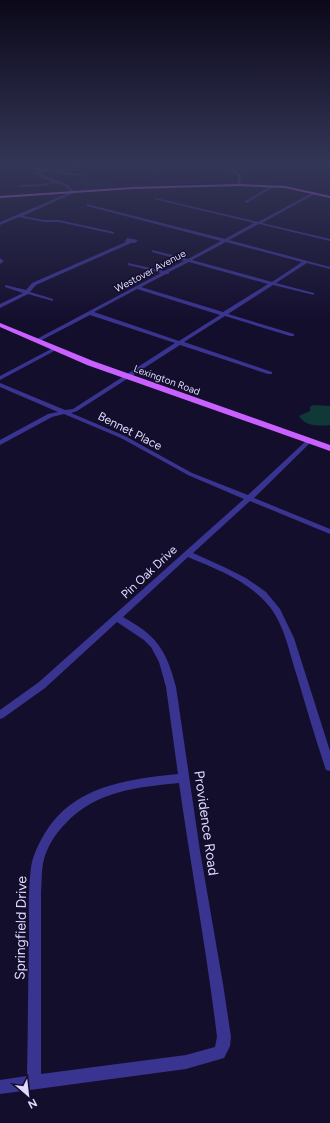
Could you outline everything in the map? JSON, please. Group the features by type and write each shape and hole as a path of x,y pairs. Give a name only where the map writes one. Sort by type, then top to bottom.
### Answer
{"main road":[{"name":"Lexington Road","path":"0,325 55,349 128,377 330,448"}],"street":[{"path":"0,224 18,216"},
{"path":"21,216 44,221 59,221 112,233"},
{"path":"132,216 330,268"},
{"path":"231,216 330,240"},
{"name":"Westover Avenue","path":"36,341 167,273 271,216"},
{"path":"0,306 27,292 34,284 129,242"},
{"path":"154,251 312,294"},
{"path":"0,259 2,261 0,263"},
{"path":"0,443 50,415 75,410 274,284 307,261"},
{"path":"130,264 167,273"},
{"path":"7,286 51,300"},
{"path":"138,288 292,335"},
{"path":"90,313 270,373"},
{"path":"0,378 55,349"},
{"name":"Bennet Place","path":"0,385 123,437 190,474 330,532"},
{"name":"Pin Oak Drive","path":"0,715 42,685 188,554 309,441"},
{"path":"188,554 247,583 266,599 277,611 293,649 330,767"},
{"name":"Providence Road","path":"34,1082 186,1062 219,1053 223,1046 224,1037 194,851 171,687 165,661 154,642 147,636 117,618"},
{"name":"Springfield Drive","path":"34,1082 35,893 38,866 46,842 52,831 68,812 78,804 99,792 123,785 184,778"},
{"path":"0,1087 34,1082"}],"green space":[{"path":"313,405 330,406 330,425 313,425 302,420 299,416 310,411 310,407"}]}
